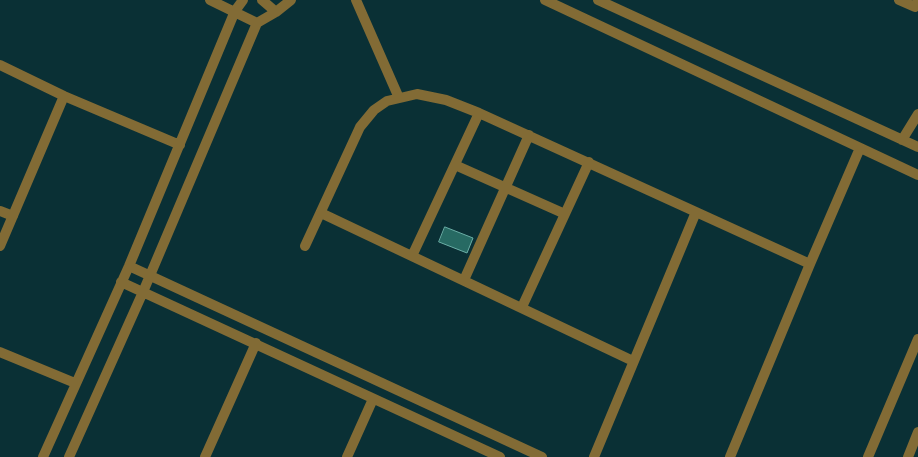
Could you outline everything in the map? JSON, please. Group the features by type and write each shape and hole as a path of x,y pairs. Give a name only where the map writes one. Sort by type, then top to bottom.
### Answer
{"street":[{"path":"210,0 257,23"},
{"path":"43,457 75,383 129,266 235,11 243,0"},
{"path":"262,0 276,12"},
{"path":"69,457 143,292 257,23 276,12 291,0"},
{"path":"356,0 399,98"},
{"path":"545,0 918,175"},
{"path":"598,0 918,147"},
{"path":"899,0 915,7 918,0"},
{"path":"0,65 64,96 180,146"},
{"path":"305,246 360,127 374,110 387,101 417,94 446,100 479,113 810,264"},
{"path":"0,246 64,96"},
{"path":"412,256 479,113"},
{"path":"902,140 918,114"},
{"path":"464,280 529,135"},
{"path":"730,457 860,148"},
{"path":"522,307 589,162"},
{"path":"455,165 565,214"},
{"path":"0,211 12,216"},
{"path":"594,457 696,212"},
{"path":"321,213 522,307 633,361"},
{"path":"129,266 542,457"},
{"path":"121,282 256,343 500,457"},
{"path":"868,457 918,339"},
{"path":"205,457 256,343"},
{"path":"0,352 75,383"},
{"path":"347,457 374,399"},
{"path":"908,457 918,432"}],"building":[{"path":"445,227 473,238 467,253 439,242"}]}
